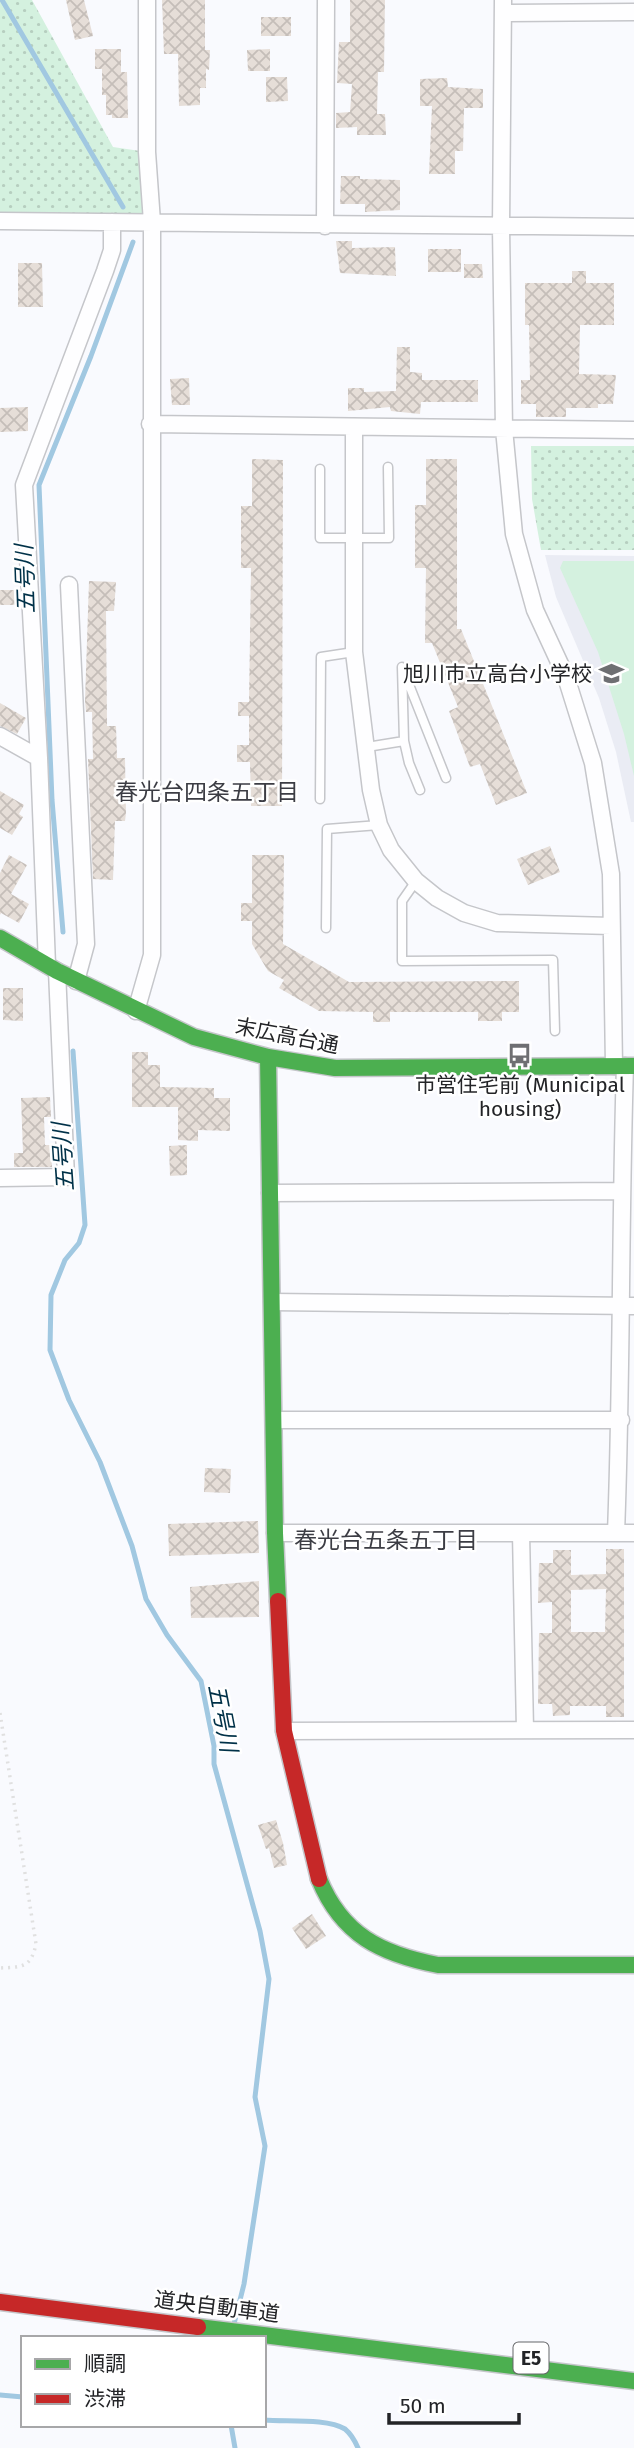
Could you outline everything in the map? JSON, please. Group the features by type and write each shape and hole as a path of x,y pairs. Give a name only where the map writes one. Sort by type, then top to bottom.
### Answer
{"main road":[{"name":"末広高台通","path":"0,938 76,981 194,1037 268,1057 335,1068 625,1066"},
{"path":"268,1057 275,1533 284,1731 319,1880 332,1907 350,1927 376,1947 408,1959 438,1965 634,1965"},
{"name":"道央自動車道","path":"0,2302 634,2381"},
{"name":"道央自動車道","path":"428,2354 607,2361"}],"street":[{"path":"136,1011 152,955 152,222 148,152 147,0"},
{"path":"325,226 326,0"},
{"path":"617,1533 627,1306 621,1191 625,1066 611,926 611,874 593,763 566,677 535,610 514,534 505,429 500,227 503,6 563,6 634,12"},
{"path":"0,221 634,227"},
{"path":"0,1178 66,1177 24,485 105,271 112,250 112,222"},
{"path":"150,424 634,430"},
{"path":"354,427 354,652 371,790 379,825 391,850 416,881 437,898 455,908 498,923 611,926"},
{"path":"69,586 86,944 76,981"},
{"path":"0,736 39,758"},
{"path":"270,1193 621,1191"},
{"path":"272,1302 627,1306"},
{"path":"274,1420 621,1420"},
{"path":"275,1533 634,1533"},
{"path":"521,1533 525,1730"},
{"path":"284,1731 634,1730"}],"lane":[{"path":"320,469 320,538 388,538 388,467"},
{"path":"320,799 321,657 354,652"},
{"path":"420,790 404,741 402,667 446,778"},
{"path":"366,747 404,741"},
{"path":"326,928 327,829 379,825"},
{"path":"416,881 402,901 402,961 553,960 555,1031"}],"path":[{"path":"0,1713 36,1944 33,1959 22,1967 0,1968"}],"shaded area":[{"name":"旭川市立高台小学校","path":"545,555 634,556 634,822 631,822 616,752 599,698 556,597"}],"green space":[{"path":"0,0 32,0 113,147 147,152 152,222 0,222"},
{"path":"531,446 634,446 634,550 541,550 532,499"},
{"name":"旭川市立高台小学校","path":"563,561 634,561 634,776 624,734 598,652 560,568"}],"building":[{"path":"66,0 84,0 93,36 75,40"},
{"path":"162,0 205,0 205,50 210,50 206,88 200,88 200,105 179,106 178,54 164,54"},
{"path":"350,0 385,0 384,72 378,72 377,114 385,114 386,135 357,135 357,127 336,128 336,113 350,112 352,84 337,83 339,42 350,42"},
{"path":"261,17 291,17 291,36 261,36"},
{"path":"95,49 121,49 121,72 127,72 128,118 112,118 112,115 106,115 106,95 102,95 102,69 95,69"},
{"path":"270,49 270,71 248,71 247,50"},
{"path":"266,77 287,77 288,101 266,102"},
{"path":"447,78 448,87 483,89 483,108 464,108 463,151 455,151 455,174 429,174 432,106 420,106 420,79"},
{"path":"341,176 400,180 400,210 365,212 365,204 340,204"},
{"path":"336,241 352,241 352,248 395,247 396,276 340,273"},
{"path":"428,249 461,249 461,272 428,272"},
{"path":"18,263 42,263 43,307 18,307"},
{"path":"464,264 482,264 483,278 464,278"},
{"path":"572,271 586,271 586,283 614,283 614,325 580,325 579,374 616,375 613,404 598,404 598,408 566,408 566,417 536,417 536,404 521,404 521,380 530,380 529,325 525,325 525,283 572,283"},
{"path":"397,347 410,347 410,372 422,373 422,380 478,380 478,402 421,402 420,414 391,411 390,407 348,411 348,388 364,388 364,392 396,391"},
{"path":"189,378 190,405 172,405 170,379"},
{"path":"28,407 28,431 0,432 0,408"},
{"path":"252,459 283,460 282,806 251,806 250,762 237,762 237,745 249,745 249,716 238,716 238,702 249,702 251,568 241,568 241,506 252,506"},
{"path":"426,459 457,459 457,629 461,629 527,793 496,805 480,764 470,767 449,711 458,707 432,643 425,643 426,568 415,568 415,505 426,505"},
{"path":"89,581 116,582 114,611 106,611 107,726 116,726 117,758 125,758 126,813 125,821 115,821 113,880 93,879 88,759 93,759 92,712 86,712 85,701"},
{"path":"0,590 17,590 17,605 0,605"},
{"path":"0,703 26,718 17,734 0,726"},
{"path":"0,791 24,805 19,814 23,817 12,835 0,828"},
{"path":"550,846 560,872 528,885 517,859"},
{"path":"9,855 27,865 11,894 29,904 19,923 1,913 0,915 0,873"},
{"path":"252,855 284,855 283,944 349,982 519,981 519,1012 502,1012 502,1021 478,1021 478,1012 390,1012 390,1022 373,1022 373,1012 319,1011 279,988 284,980 268,971 252,944 252,921 241,921 241,903 252,903"},
{"path":"3,988 23,988 23,1021 3,1020"},
{"path":"132,1052 148,1052 148,1065 160,1065 160,1087 214,1088 214,1098 230,1098 230,1131 198,1130 198,1141 178,1140 178,1107 132,1107"},
{"path":"50,1097 51,1117 44,1117 45,1145 51,1145 52,1167 14,1167 14,1153 23,1153 21,1098"},
{"path":"187,1145 187,1175 170,1176 169,1146"},
{"path":"205,1468 231,1469 230,1493 204,1492"},
{"path":"258,1521 259,1553 169,1556 168,1524"},
{"path":"606,1549 624,1549 624,1717 606,1717 606,1706 570,1706 570,1715 553,1716 552,1704 538,1704 539,1633 552,1633 552,1602 538,1603 539,1563 553,1563 553,1550 571,1550 571,1575 606,1574","holes":["606,1589 605,1632 571,1632 571,1590"]},
{"path":"259,1581 259,1617 191,1618 190,1587"},
{"path":"276,1820 287,1865 274,1868 269,1848 266,1849 258,1825"},
{"path":"312,1914 326,1936 306,1949 292,1928"}],"waterway":[{"name":"五号川","path":"2,0 123,207"},
{"name":"五号川","path":"63,932 52,800 39,485 133,242"},
{"name":"五号川","path":"73,1051 85,1225 79,1243 65,1260 51,1295 50,1350 69,1400 100,1462 132,1546 146,1599 167,1635 201,1681 214,1746 214,1764 260,1931 269,1979 255,2097 265,2146 244,2284 234,2324"},
{"path":"0,2395 21,2397"},
{"path":"266,2420 328,2423 345,2429 358,2448"},
{"name":"五号川","path":"231,2427 235,2448"}],"traffic: fast":[{"path":"0,938 57,971 194,1037 268,1057 335,1068 634,1066"},
{"path":"268,1057 278,1601"},
{"path":"319,1879 339,1915 352,1928 381,1948 417,1960 438,1965 634,1965"},
{"path":"198,2327 634,2381"}],"traffic: jam":[{"path":"278,1601 284,1731 319,1879"},
{"path":"0,2302 198,2327"}],"place":[{"name":"旭川市立高台小学校","path":"612,674"},
{"name":"市営住宅前 (Municipal housing)","path":"520,1056"}],"district":[{"name":"春光台四条五丁目","path":"207,792"},
{"name":"春光台五条五丁目","path":"386,1540"}]}
